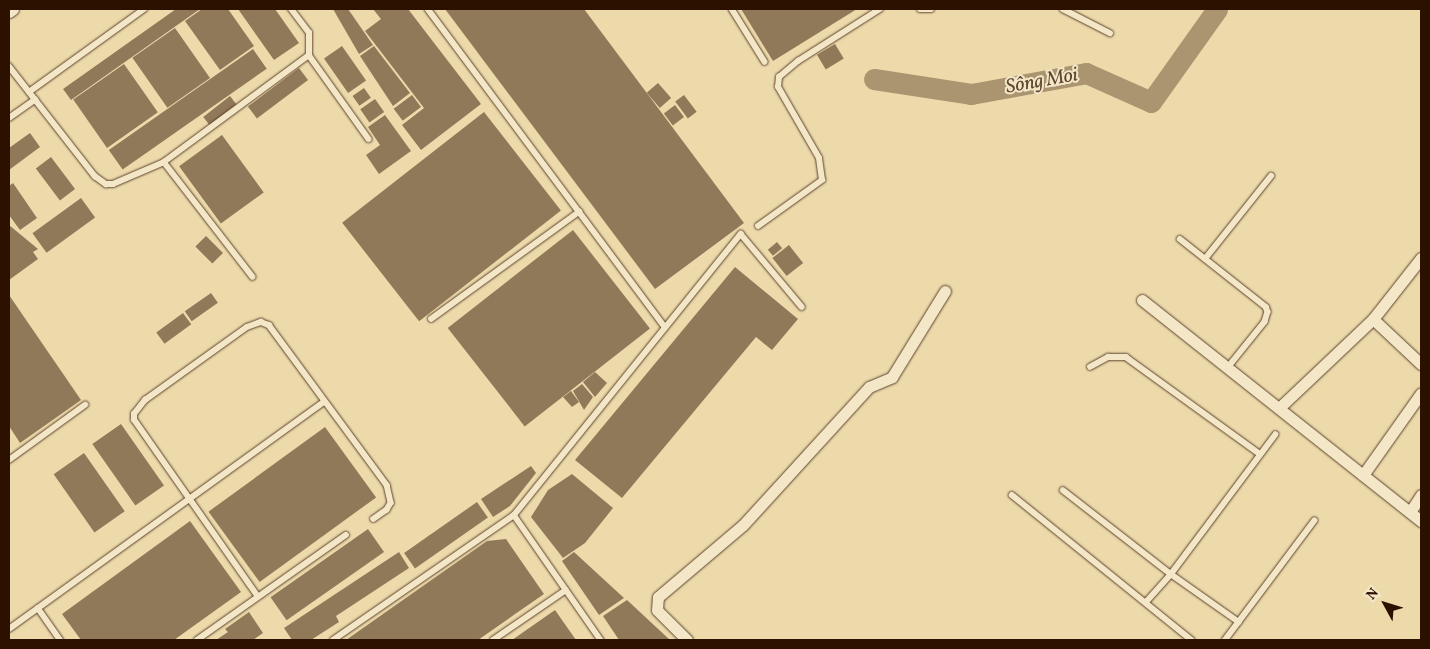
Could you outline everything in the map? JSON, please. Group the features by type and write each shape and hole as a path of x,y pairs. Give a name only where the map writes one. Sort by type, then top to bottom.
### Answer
{"street":[{"path":"9,12 13,9"},
{"path":"1279,408 1373,319 1421,258"},
{"path":"687,640 657,610 658,597 743,525 869,387 892,377 945,291"},
{"path":"1142,300 1421,521"},
{"path":"1373,319 1421,364"},
{"path":"1363,475 1421,394"},
{"path":"1410,512 1421,496"}],"lane":[{"path":"29,92 144,9"},
{"path":"291,9 309,33 309,55 369,139"},
{"path":"428,9 664,326"},
{"path":"732,9 765,62"},
{"path":"758,226 822,180 820,158 778,87 778,77 798,61 880,9"},
{"path":"920,9 931,9"},
{"path":"1063,9 1110,33"},
{"path":"9,66 95,176 106,184 129,180 164,162 309,55"},
{"path":"9,118 35,100"},
{"path":"164,162 253,277"},
{"path":"1205,259 1271,176"},
{"path":"431,319 579,212"},
{"path":"333,640 514,515 664,326 741,234 802,308"},
{"path":"1180,239 1266,307 1268,312 1265,322 1228,368"},
{"path":"258,597 134,420 134,414 145,400 247,327 261,322 269,325 391,494 387,510 374,519"},
{"path":"1090,367 1108,357 1126,357 1260,454"},
{"path":"9,629 324,402"},
{"path":"9,460 85,405"},
{"path":"1146,602 1171,574 1275,435"},
{"path":"1063,490 1171,574 1239,622"},
{"path":"1012,495 1192,640"},
{"path":"514,515 601,640"},
{"path":"1225,640 1314,521"},
{"path":"196,640 346,535"},
{"path":"493,640 566,590"},
{"path":"38,608 60,640"}],"building":[{"path":"176,9 200,9 71,100 63,89"},
{"path":"202,9 228,9 254,46 220,70 185,21"},
{"path":"238,9 275,9 299,43 274,60"},
{"path":"333,9 348,9 373,45 359,54"},
{"path":"373,9 408,9 481,104 421,150 402,125 424,108 365,31 381,19"},
{"path":"445,9 584,9 744,223 655,289"},
{"path":"741,9 857,9 773,61"},
{"path":"175,28 210,78 167,108 132,58"},
{"path":"835,44 844,59 826,69 817,55"},
{"path":"342,46 366,80 348,93 324,59"},
{"path":"374,46 410,93 393,106 360,56"},
{"path":"253,49 267,69 123,170 109,150"},
{"path":"124,64 158,112 107,148 73,100"},
{"path":"299,68 308,80 257,118 248,107"},
{"path":"658,83 671,98 660,108 647,93"},
{"path":"364,88 371,98 359,106 353,96"},
{"path":"412,95 421,107 403,121 394,109"},
{"path":"684,95 697,112 688,118 675,102"},
{"path":"230,96 237,105 210,126 203,117"},
{"path":"375,99 384,112 369,122 360,109"},
{"path":"675,105 684,117 673,125 664,113"},
{"path":"484,112 561,211 419,321 342,223"},
{"path":"385,115 411,151 379,174 366,155 380,145 368,127"},
{"path":"30,133 40,147 9,170 9,148"},
{"path":"222,135 264,192 221,224 179,166"},
{"path":"51,157 75,189 60,200 36,168"},
{"path":"13,183 37,218 20,230 9,215 9,186"},
{"path":"81,198 95,217 47,253 32,233"},
{"path":"9,225 38,249 33,252 38,259 9,280"},
{"path":"573,230 650,329 525,426 448,328"},
{"path":"206,236 223,253 212,264 195,247"},
{"path":"777,242 782,248 773,256 768,250"},
{"path":"789,245 803,263 787,276 772,258"},
{"path":"735,267 798,319 772,350 756,337 622,498 575,460"},
{"path":"211,293 218,303 192,321 185,311"},
{"path":"9,295 81,400 20,443 9,426"},
{"path":"183,313 191,324 165,344 156,332"},
{"path":"595,372 607,383 595,397 583,382"},
{"path":"582,384 593,397 584,410 573,391"},
{"path":"571,391 579,402 572,407 563,397"},
{"path":"121,424 164,485 135,506 92,444"},
{"path":"325,427 376,497 260,582 209,512"},
{"path":"84,453 125,511 94,532 54,474"},
{"path":"531,466 536,473 510,506 493,517 481,499"},
{"path":"572,474 613,508 585,543 563,558 531,517 548,490"},
{"path":"477,502 488,518 415,569 404,553"},
{"path":"190,521 241,592 174,640 81,640 62,614"},
{"path":"368,529 384,552 287,620 271,597"},
{"path":"506,539 544,594 478,640 346,640 487,541"},
{"path":"399,552 409,568 336,616 339,622 311,640 292,640 284,628"},
{"path":"574,552 624,598 599,615 562,561"},
{"path":"627,600 670,640 619,640 603,616"},
{"path":"555,610 576,640 512,640"},
{"path":"249,612 263,633 253,640 216,640 228,632 225,629"}],"waterway":[{"name":"Sông Moi","path":"874,79 971,94 1086,73 1151,102 1217,9"}]}
